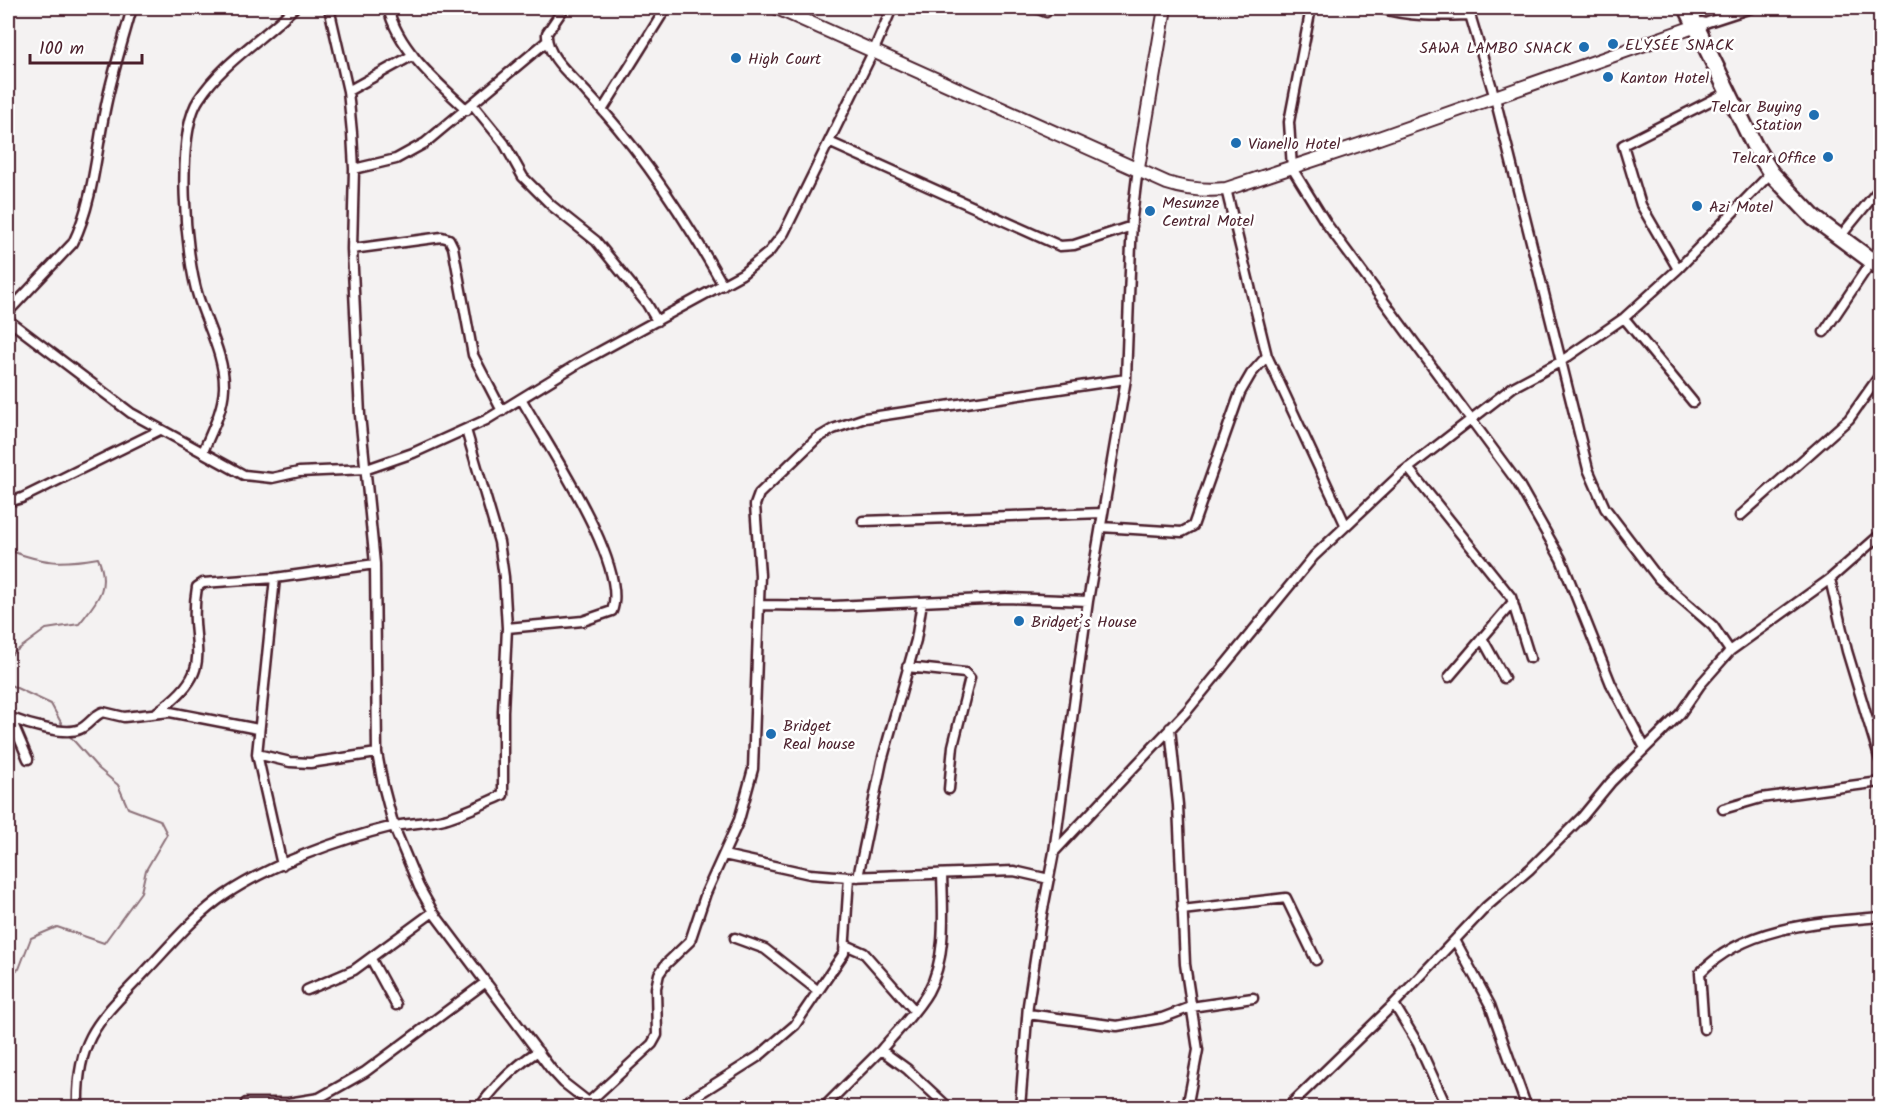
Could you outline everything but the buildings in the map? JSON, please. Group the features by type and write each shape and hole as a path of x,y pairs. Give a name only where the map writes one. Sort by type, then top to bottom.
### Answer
{"highway":[{"path":"1687,8 1699,25 1774,171"},
{"path":"1694,8 1728,92 1754,145 1774,171 1842,234 1877,259"}],"street":[{"path":"8,312 73,243 77,234 91,194 106,105 132,8"},
{"path":"203,452 219,415 224,387 216,348 189,261 185,225 189,119 197,100 211,82 294,8"},
{"path":"329,8 348,92 354,169 352,249 360,415 375,564 377,753 394,826 418,887 433,912 537,1051 564,1083 593,1105 652,1044 657,1035 656,988 659,974 666,964 690,942 706,893 739,820 753,769 759,605 756,498 816,439 833,429 865,418 1126,379"},
{"path":"388,8 413,55 437,82 470,107 504,143 523,177 552,206 596,241 647,304 657,321"},
{"path":"564,8 547,33 546,42 572,77 603,109 668,192 723,285"},
{"path":"603,109 666,8"},
{"path":"777,8 1188,190 1226,189 1292,168 1751,8"},
{"path":"8,320 131,413 244,476 272,478 299,472 367,469 466,430 502,411 579,363 723,285 755,264 784,233 874,50 892,8"},
{"path":"1036,8 1046,12"},
{"path":"1020,1107 1028,1014 1054,852 1088,601 1126,379 1132,226 1138,168 1165,8"},
{"path":"1311,8 1289,122 1292,168 1326,223 1518,483 1561,559 1611,684 1645,748"},
{"path":"1380,8 1398,14 1430,16 1468,11 1495,98 1588,469 1605,508 1659,579 1713,626 1730,651"},
{"path":"354,169 396,159 425,143 546,42"},
{"path":"348,92 413,55"},
{"path":"1678,269 1641,205 1623,145 1728,92"},
{"path":"829,141 1046,242 1060,246 1074,245 1132,226"},
{"path":"1054,852 1188,711 1314,556 1408,468 1470,419 1513,387 1560,362 1624,318 1678,269 1774,171"},
{"path":"1842,234 1881,188"},
{"path":"1226,189 1267,356 1346,526"},
{"path":"352,249 442,237 449,239 453,246 473,355 502,411"},
{"path":"1824,332 1877,259"},
{"path":"1624,318 1693,402"},
{"path":"1101,527 1182,532 1193,526 1240,393 1251,374 1267,356"},
{"path":"1740,516 1849,419 1881,375"},
{"path":"507,628 592,619 612,611 616,601 613,577 585,510 522,400"},
{"path":"8,492 15,500 22,498 160,430"},
{"path":"78,1107 78,1078 83,1053 92,1030 190,926 224,896 260,874 324,848 394,826 442,819 470,811 503,795 502,711 507,628 499,542 466,430"},
{"path":"1408,468 1513,602 1530,658"},
{"path":"864,521 1103,513"},
{"path":"1287,1107 1456,942 1486,908 1530,869 1583,816 1645,748 1680,714 1700,685 1730,651 1830,579 1881,535"},
{"path":"157,712 188,685 196,669 198,649 194,615 197,587 203,583 275,578 375,564"},
{"path":"275,578 257,754 282,865"},
{"path":"1830,579 1847,651 1881,760"},
{"path":"759,605 834,606 1006,598 1088,601"},
{"path":"677,1107 779,1041 795,1025 837,964 846,945 854,877 882,761 916,640 922,602"},
{"path":"1449,676 1513,602"},
{"path":"1482,638 1504,678"},
{"path":"907,667 965,673 970,678 953,746 949,789"},
{"path":"9,715 31,726 72,731 81,728 103,712 124,717 157,712 189,715 258,729"},
{"path":"9,715 28,759"},
{"path":"1170,728 1178,805 1182,910 1191,1008 1198,1050 1187,1107"},
{"path":"257,754 290,762 310,763 377,753"},
{"path":"1723,809 1761,798 1881,782"},
{"path":"724,855 783,870 854,877 1014,872 1049,879"},
{"path":"823,1107 881,1050 928,993 937,968 943,921 942,874"},
{"path":"1182,910 1286,898 1316,960"},
{"path":"307,990 340,978 371,959 433,912"},
{"path":"1704,1029 1700,973 1713,959 1730,948 1758,937 1824,921 1881,917"},
{"path":"735,938 765,949 817,990"},
{"path":"1456,942 1490,1005 1527,1107"},
{"path":"846,945 864,953 914,1010"},
{"path":"371,959 396,1005"},
{"path":"246,1102 288,1103 319,1098 365,1072 486,982"},
{"path":"1028,1014 1117,1026 1162,1018 1191,1008 1253,998"},
{"path":"1394,1004 1418,1044 1447,1107"},
{"path":"881,1050 907,1069 949,1107"},
{"path":"479,1107 495,1086 517,1065 537,1051"}],"waterway":[{"path":"8,12 20,8"},
{"path":"8,554 11,551 54,562 98,558 103,578 100,594 79,624 46,629 8,657"},
{"path":"8,684 51,704 64,728"},
{"path":"8,973 19,969 31,938 57,927 104,943 141,892 146,870 167,834 160,820 128,808 118,785 98,768 67,733"},
{"path":"8,1100 14,1108"}],"place":[{"name":"ELYSÉE SNACK","path":"1613,44"},
{"name":"SAWA LAMBO SNACK","path":"1584,47"},
{"name":"High Court","path":"736,58"},
{"name":"Kanton Hotel","path":"1608,77"},
{"name":"Telcar Buying Station","path":"1814,115"},
{"name":"Vianello Hotel","path":"1236,143"},
{"name":"Telcar Office","path":"1828,157"},
{"name":"Azi Motel","path":"1697,206"},
{"name":"Mesunze Central Motel","path":"1150,211"},
{"name":"Bridget’s House","path":"1019,621"},
{"name":"Bridget Real house","path":"771,734"}]}
